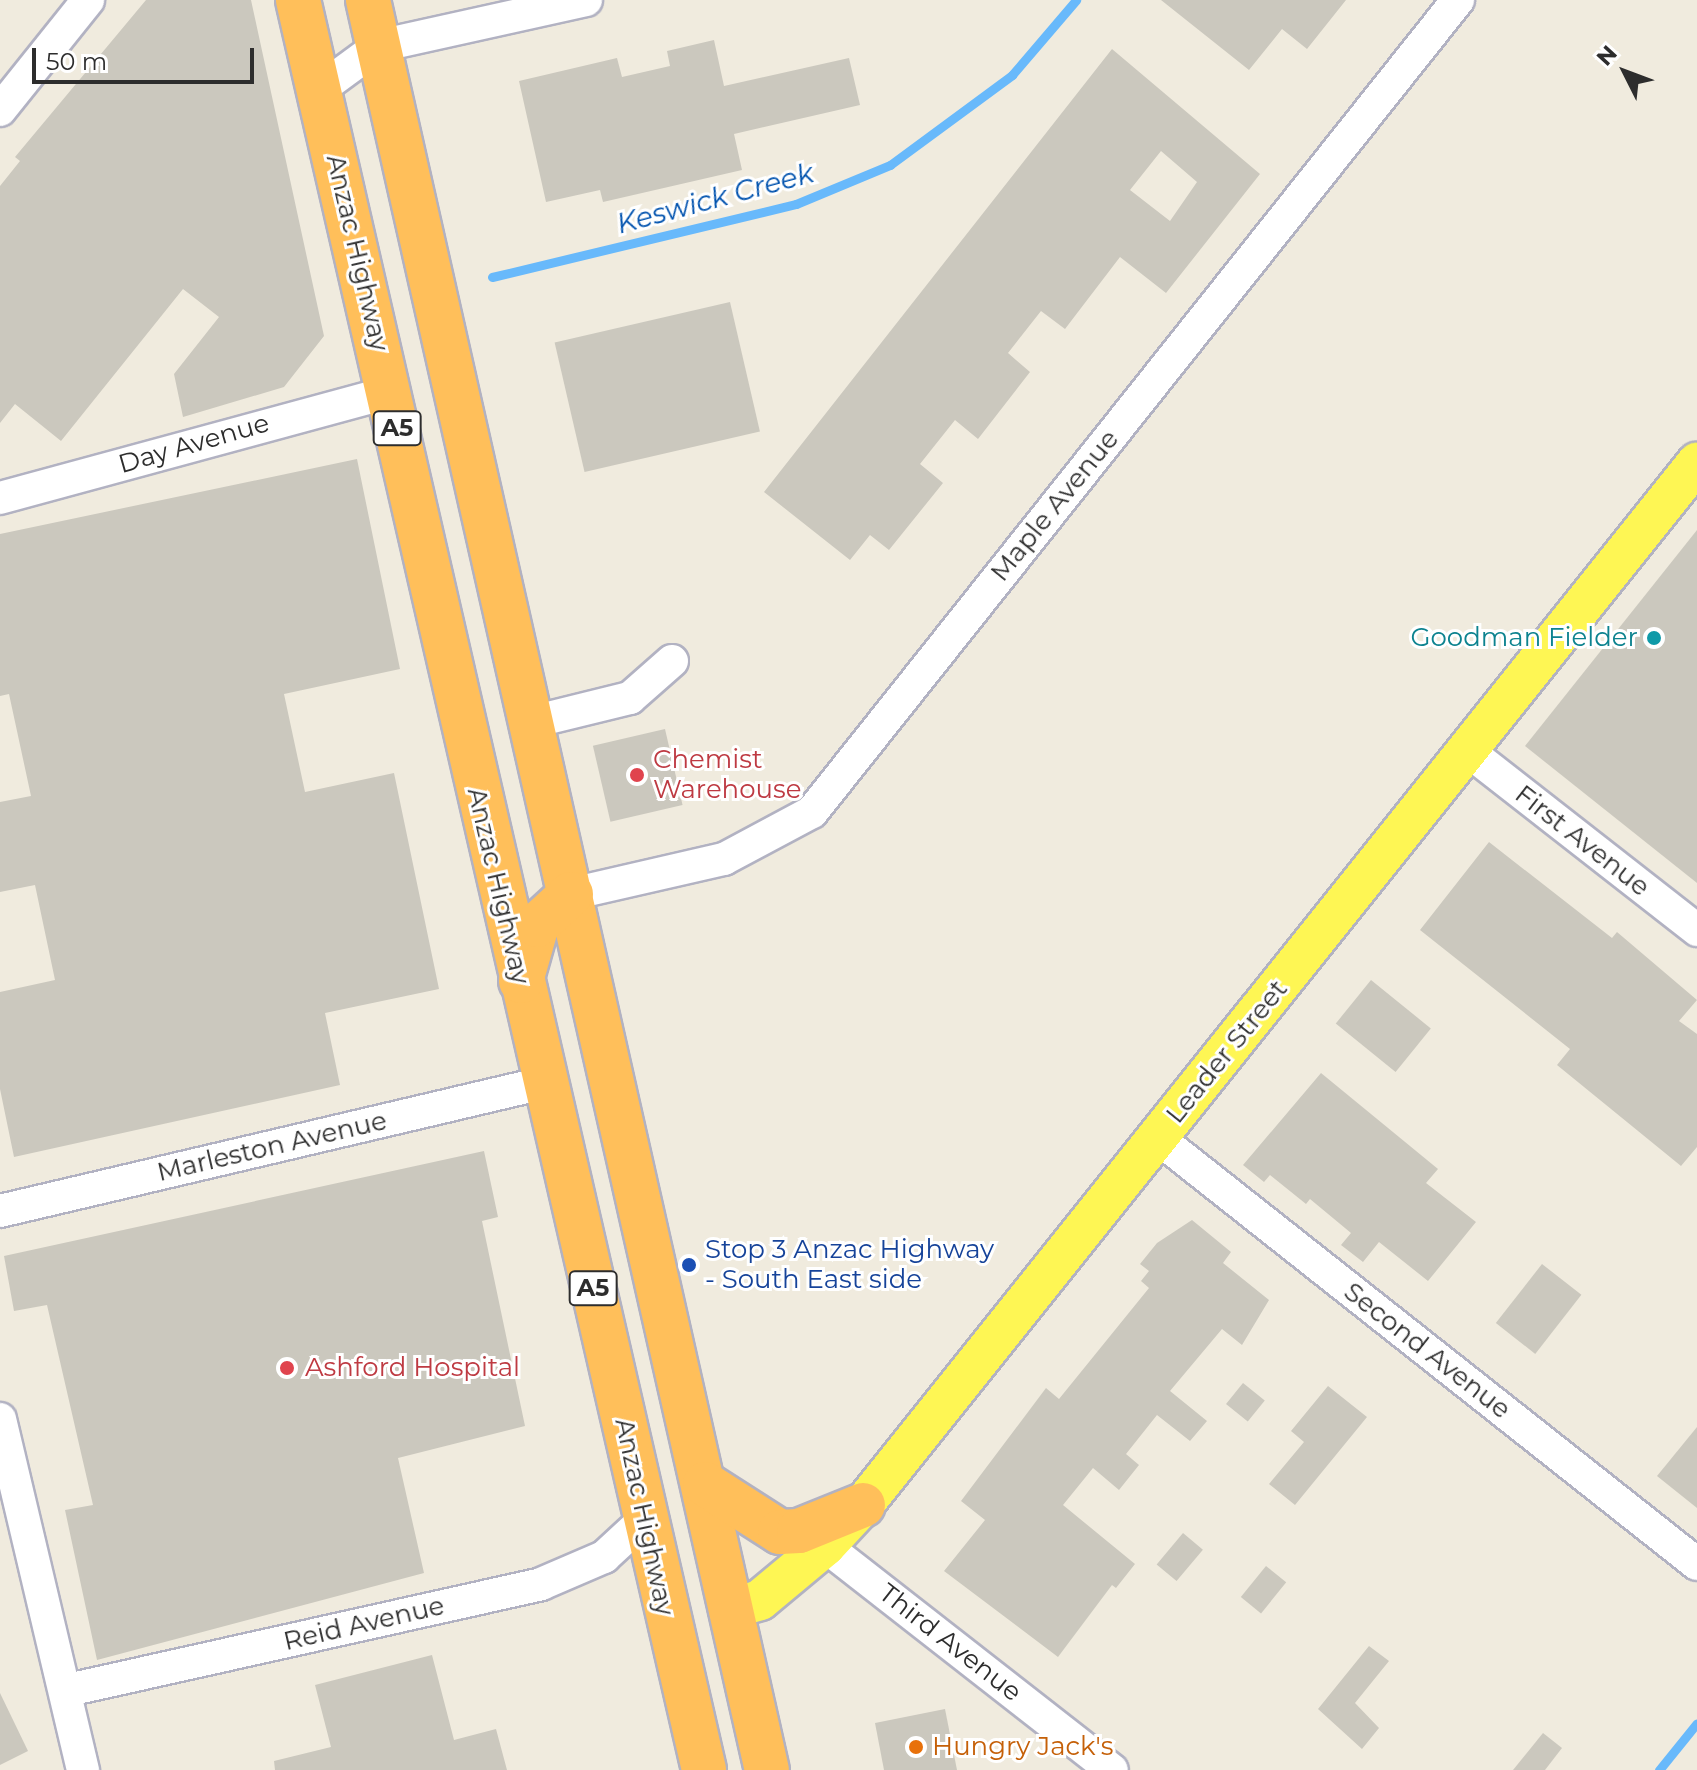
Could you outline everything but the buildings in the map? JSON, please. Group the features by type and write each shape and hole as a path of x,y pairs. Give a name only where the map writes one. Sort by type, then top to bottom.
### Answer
{"highway":[{"name":"Anzac Highway","path":"298,0 390,392 520,987 704,1770"},
{"name":"A5","path":"368,0 659,1277 729,1609 767,1770"},
{"path":"427,563 493,550"},
{"path":"491,857 545,889 571,894"},
{"path":"520,987 537,925 571,894"},
{"path":"594,1293 659,1277"},
{"path":"705,1484 780,1532 810,1527 863,1505"},
{"path":"642,1507 677,1576 704,1602 729,1609 709,1693 712,1770"}],"main road":[{"name":"Leader Street","path":"729,1609 760,1600 825,1546 863,1505 1697,463"}],"street":[{"path":"0,110 88,0"},
{"path":"319,90 379,46 586,0"},
{"name":"Maple Avenue","path":"571,894 724,859 812,812 1458,0"},
{"name":"Day Avenue","path":"0,498 390,392"},
{"path":"532,722 630,698 672,661"},
{"name":"First Avenue","path":"1468,751 1697,930"},
{"name":"Marleston Avenue","path":"0,1211 543,1083"},
{"name":"Second Avenue","path":"1158,1138 1697,1564"},
{"path":"0,1419 68,1690 83,1770"},
{"name":"Reid Avenue","path":"68,1690 541,1584 604,1557 642,1507"},
{"name":"Third Avenue","path":"825,1546 1112,1770"}],"waterway":[{"name":"Keswick Creek","path":"492,277 796,204 890,165 1012,75 1076,0"},
{"path":"1659,1770 1697,1723"}],"place":[{"name":"Goodman Fielder","path":"1654,638"},
{"name":"Chemist Warehouse","path":"637,775"},
{"name":"Stop 3 Anzac Highway - South East side","path":"689,1265"},
{"name":"Ashford Hospital","path":"287,1368"},
{"name":"Hungry Jack's","path":"916,1747"}]}
